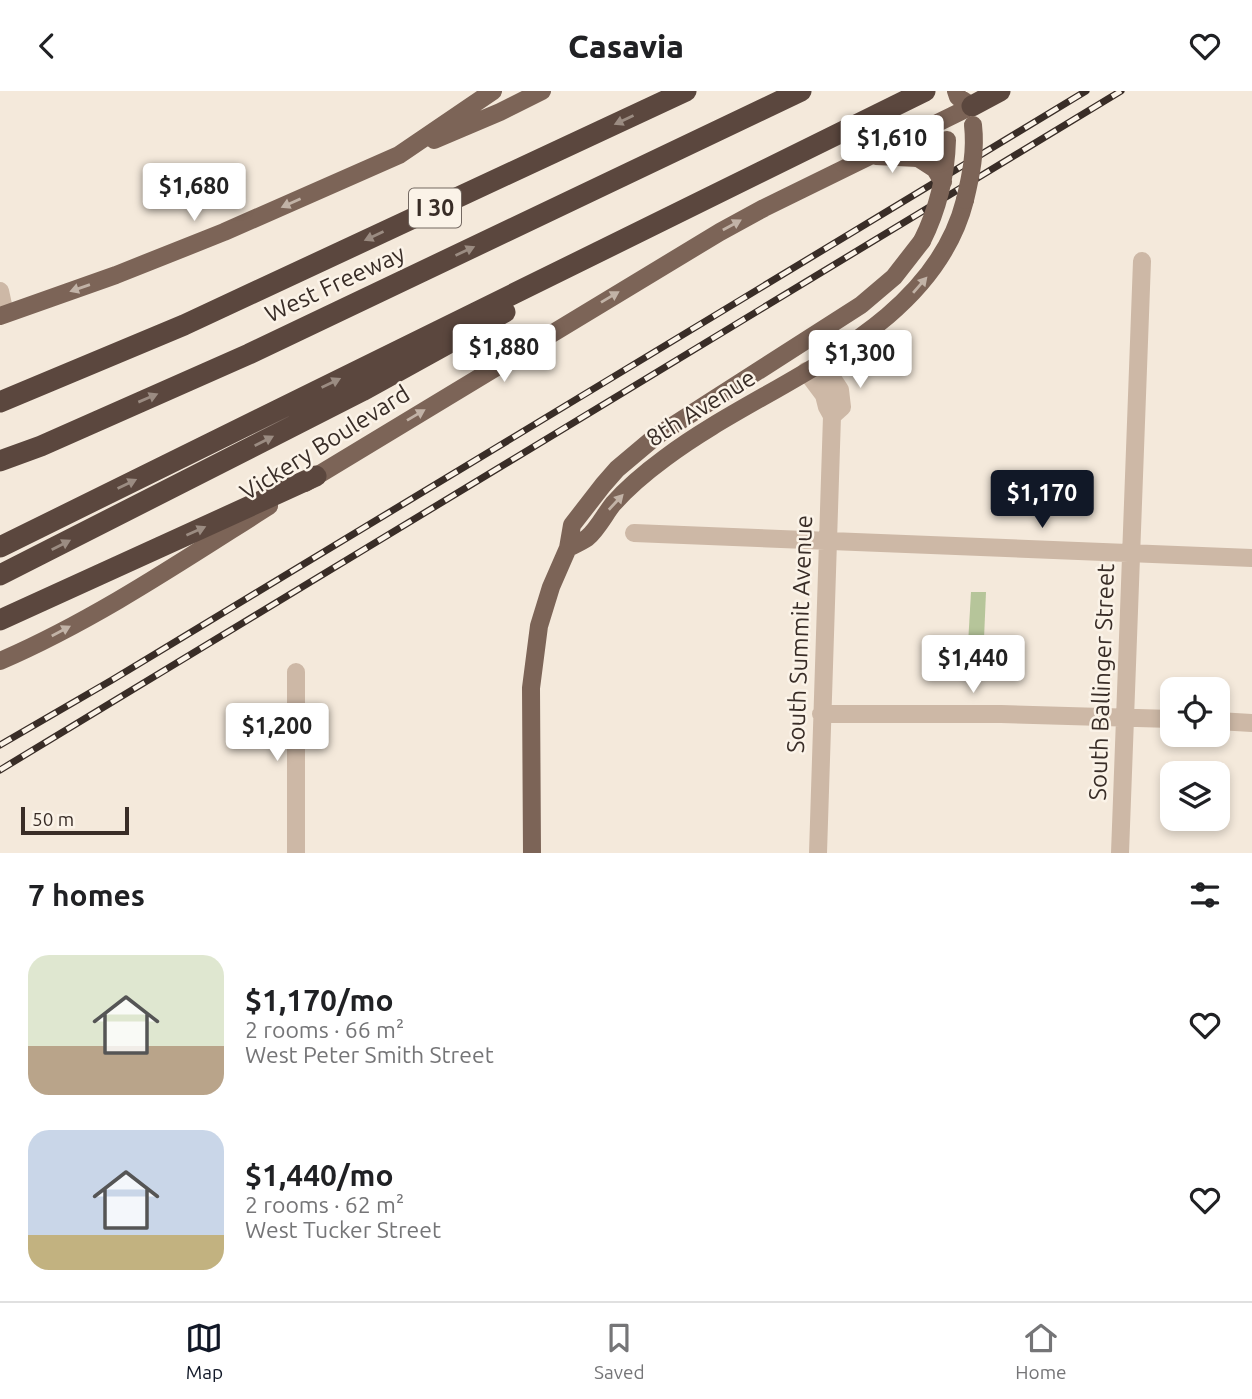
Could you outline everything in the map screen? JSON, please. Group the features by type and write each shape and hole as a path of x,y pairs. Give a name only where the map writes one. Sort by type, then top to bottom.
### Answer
{"highway":[{"name":"West Freeway","path":"0,402 184,325 686,91"},
{"name":"West Freeway","path":"0,461 41,446 249,354 801,91"},
{"path":"0,547 925,91"},
{"path":"965,105 1000,91"},
{"path":"0,575 362,391 742,180"},
{"path":"0,468 41,446"},
{"path":"0,620 316,476"}],"main road":[{"path":"398,155 493,91"},
{"path":"3,315 116,275 224,232 500,112 542,91"},
{"name":"Vickery Boulevard","path":"0,661 62,631 162,574 316,476 673,259 764,208 947,119 965,105"},
{"name":"8th Avenue","path":"568,548 589,537 614,503 668,456 876,326 912,295 936,264 958,222 972,170 975,144 965,105"},
{"name":"8th Avenue","path":"533,853 532,671 540,626 548,597 568,548 572,525 617,469 636,451 861,305 894,277 922,241 939,203 947,119"},
{"path":"869,156 918,158 935,169 943,182"}],"street":[{"name":"South Ballinger Street","path":"1120,853 1142,261"},
{"path":"0,291 3,315"},
{"name":"South Summit Avenue","path":"814,366 832,416 818,853"},
{"path":"634,533 1252,558"},
{"path":"296,672 296,853"},
{"path":"821,714 1160,718"},
{"path":"1230,722 1252,723"}],"green space":[{"path":"971,592 986,592 983,662 967,662"}],"railway":[{"path":"0,745 1086,91"},
{"path":"0,770 1121,91"}]}
